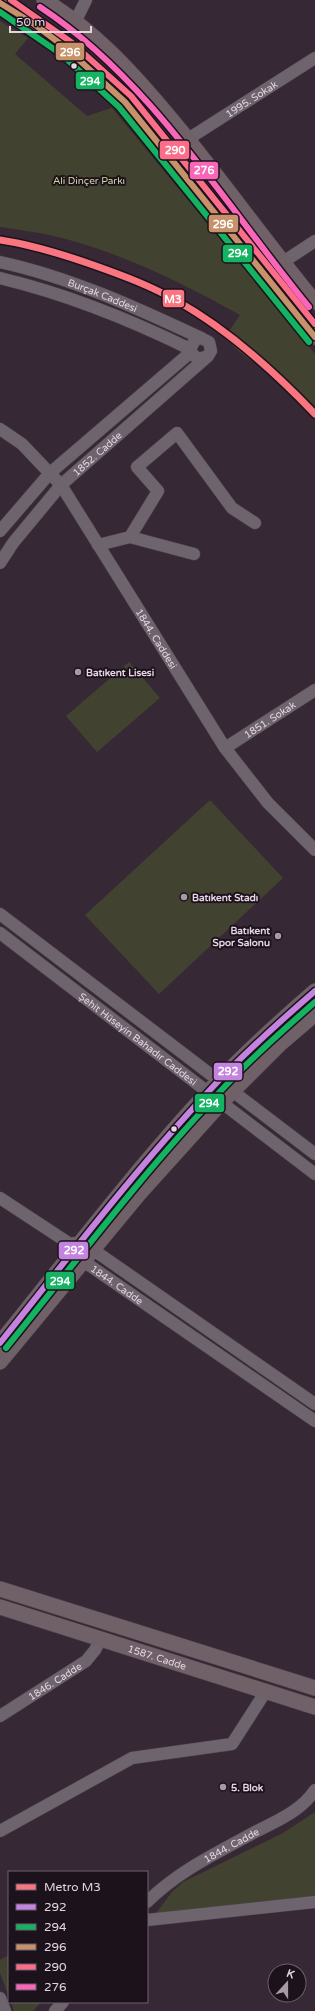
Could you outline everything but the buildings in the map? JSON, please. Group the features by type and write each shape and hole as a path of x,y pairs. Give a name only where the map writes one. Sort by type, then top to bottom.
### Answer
{"main road":[{"path":"44,0 75,22 118,58 188,139 315,302"},
{"path":"0,4 56,39 102,78 125,102 315,336"},
{"path":"0,1362 80,1250 145,1164 218,1082 266,1034 315,991"},
{"path":"0,1343 80,1250 139,1194 232,1091 280,1044 315,1014"},
{"name":"1587. Cadde","path":"0,1589 315,1688"},
{"name":"1587. Cadde","path":"0,1607 315,1706"},
{"path":"101,1638 106,1622"}],"street":[{"path":"75,22 86,0"},
{"name":"1995. Sokak","path":"188,139 315,58"},
{"path":"283,262 315,241"},
{"name":"Burçak Caddesi","path":"0,262 40,272 93,291 143,310 201,338"},
{"name":"Burçak Caddesi","path":"0,278 45,290 93,306 135,322 191,350"},
{"path":"201,338 207,340 211,345 211,351 208,356 199,359 191,350 192,342 201,338"},
{"name":"1852. Cadde","path":"0,531 50,473 191,350"},
{"name":"1852. Cadde","path":"0,564 13,543 61,485 208,356"},
{"name":"1844. Caddesi","path":"0,428 22,444 61,485 225,748 273,808 315,850"},
{"path":"130,537 158,491 137,467 177,433 232,508 255,522"},
{"path":"98,545 130,537 194,554"},
{"name":"1851. Sokak","path":"225,748 315,690"},
{"name":"Şehit Hüseyin Bahadır Caddesi","path":"0,914 218,1082 315,1154"},
{"name":"Şehit Hüseyin Bahadır Caddesi","path":"0,934 315,1174"},
{"path":"1,1200 80,1250"},
{"name":"1844. Cadde","path":"80,1250 315,1404"},
{"name":"1844. Cadde","path":"80,1250 315,1421"},
{"name":"1846. Cadde","path":"0,1716 86,1661 95,1650 101,1638"},
{"path":"0,1831 132,1758 232,1744 266,1691"},
{"name":"1844. Cadde","path":"148,1901 159,1890 192,1866 299,1808 315,1790"},
{"path":"148,1920 315,1902"},
{"path":"0,1998 5,2011"},
{"path":"55,2011 62,2003"}],"green space":[{"name":"Ali Dinçer Parkı","path":"0,21 28,38 15,54 87,116 112,108 315,354 315,420 285,385 237,350 225,337 240,315 150,269 103,250 54,236 0,227"},
{"path":"129,662 160,698 97,752 66,716"},
{"name":"Batıkent Stadı","path":"210,800 283,878 159,994 85,915"},
{"path":"315,1812 315,1898 154,1916 172,1892 183,1882 283,1833"},
{"path":"8,1956 8,1994 0,1973 0,1960"},
{"path":"11,2003 40,2003 33,2011 14,2011"}],"metro line":[{"name":"M3","path":"0,240 61,254 137,282 177,301 196,312 233,338 267,367 315,414"}],"transit line":[{"name":"290","path":"11,0 71,42 131,96 315,324"},
{"name":"296","path":"0,3 34,24 66,48 125,102 315,337"},
{"name":"276","path":"40,7 80,36 117,70 152,107 185,146 309,307"},
{"name":"294","path":"0,12 61,54 119,107 309,342"},
{"name":"292","path":"0,1343 102,1215 181,1121 247,1052 315,991"},
{"name":"294","path":"6,1348 109,1220 188,1126 252,1059 315,1002"}],"place":[{"name":"Batıkent Lisesi","path":"78,672"},
{"name":"Batıkent Stadı","path":"184,897"},
{"name":"Batıkent Spor Salonu","path":"278,936"},
{"name":"5. Blok","path":"223,1787"}]}
